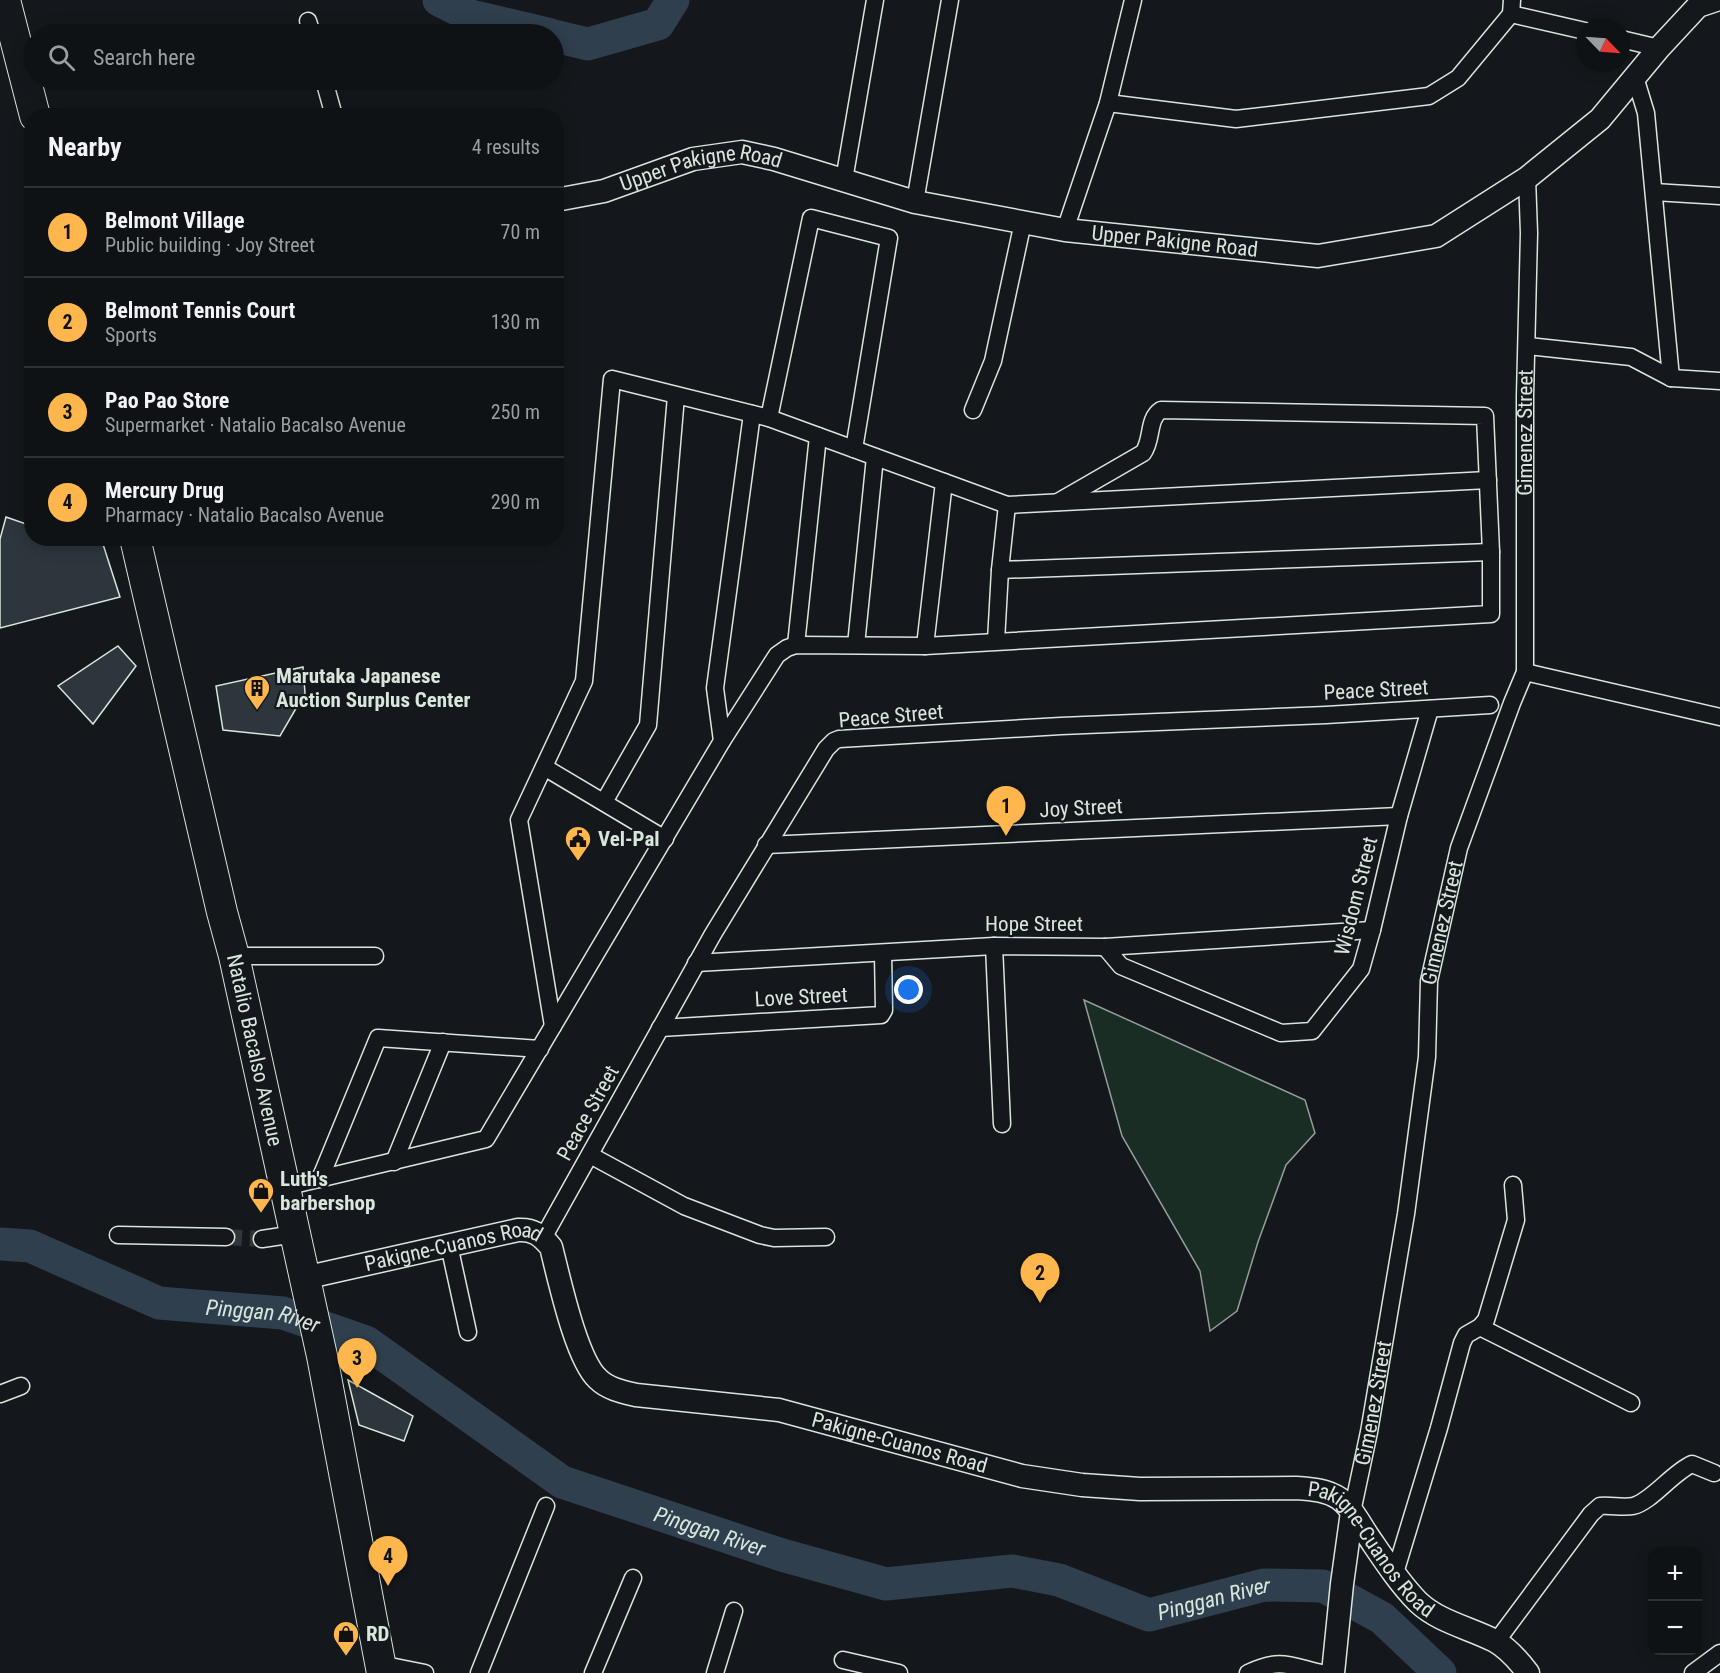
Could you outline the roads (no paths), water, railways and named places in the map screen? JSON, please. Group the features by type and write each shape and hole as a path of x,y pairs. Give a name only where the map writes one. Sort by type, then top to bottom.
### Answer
{"highway":[{"path":"5,0 24,73"},
{"path":"28,90 33,108"},
{"name":"Natalio Bacalso Avenue","path":"137,546 234,956 322,1356 381,1669"}],"street":[{"path":"844,180 875,0"},
{"path":"915,202 950,0"},
{"path":"1065,230 1108,103 1133,0"},
{"name":"Upper Pakigne Road","path":"564,198 604,191 693,159 742,152 774,159 915,202 1065,230 1318,256 1436,236 1527,178 1600,119 1659,48 1703,2"},
{"path":"1108,103 1236,119 1429,96 1458,78 1511,7 1576,28"},
{"path":"1630,41 1659,48"},
{"path":"1635,77 1646,113 1671,378"},
{"path":"327,90 332,108"},
{"name":"Gimenez Street","path":"1333,1673 1352,1512 1369,1432 1406,1214 1427,1057 1429,981 1459,848 1525,672 1529,233 1527,178"},
{"path":"1654,192 1720,196"},
{"path":"769,418 811,218 889,238 854,449"},
{"path":"974,410 993,361 1023,222"},
{"path":"1528,346 1631,357 1671,378 1720,381"},
{"path":"553,1026 519,820 584,681 612,379 769,418 1007,505 1488,480"},
{"path":"604,802 648,725 676,396"},
{"path":"285,1187 486,1139 722,741 777,655 787,648 796,645 925,646 1491,614 1491,552 1485,416 1161,410 1153,418 1147,447 1143,453 1058,502"},
{"path":"722,741 715,688 752,414"},
{"path":"796,645 818,436"},
{"path":"856,645 875,457"},
{"path":"925,646 944,482"},
{"path":"996,641 1007,505"},
{"path":"1000,570 1491,552"},
{"path":"1525,672 1720,717"},
{"name":"Peace Street","path":"543,1238 696,963 826,749 839,739 1062,726 1430,710 1490,705"},
{"name":"Wisdom Street","path":"1105,947 1121,966 1281,1033 1312,1031 1361,969 1399,816 1430,710"},
{"path":"544,767 665,839"},
{"name":"Joy Street","path":"766,845 1399,816"},
{"name":"Hope Street","path":"696,963 994,946 1105,947 1372,930"},
{"path":"994,946 1002,1124"},
{"name":"Love Street","path":"660,1028 882,1015 884,1010 883,953"},
{"path":"234,956 375,956"},
{"path":"320,1179 378,1038 540,1049"},
{"path":"394,1162 443,1042"},
{"path":"590,1155 684,1206 760,1235 774,1238 826,1237"},
{"path":"1395,1574 1462,1343 1466,1335 1480,1327 1486,1320 1513,1231 1516,1220 1513,1185"},
{"name":"Pakigne-Cuanos Road","path":"307,1288 449,1245 518,1230 532,1230 551,1247 587,1366 598,1380 617,1391 779,1410 1022,1476 1083,1485 1140,1489 1313,1489 1341,1500 1352,1512 1395,1574 1419,1602 1441,1618 1507,1649 1528,1673"},
{"path":"262,1239 294,1234"},
{"path":"118,1235 226,1238"},
{"path":"449,1245 468,1332"},
{"path":"1480,1327 1631,1403"},
{"path":"0,1394 21,1386"},
{"path":"1496,1642 1591,1514 1600,1506 1633,1506 1643,1503 1677,1472 1692,1464 1714,1473"},
{"path":"479,1673 546,1506"},
{"path":"593,1673 633,1578"},
{"path":"716,1673 734,1611"},
{"path":"1693,1673 1720,1653"},
{"path":"843,1660 899,1673"},
{"path":"1248,1673 1265,1665 1280,1663 1321,1673"},
{"path":"381,1669 425,1673"}],"waterway":[{"path":"439,0 471,16 505,24"},
{"path":"564,38 588,44 658,24 673,0"},
{"name":"Pinggan River","path":"0,1244 30,1246 159,1303 283,1313 366,1342 562,1482 782,1555 886,1584 1012,1571 1059,1580 1149,1615 1264,1585 1323,1586 1382,1618 1440,1673"}],"tunnel":[{"path":"226,1237 262,1239"}],"place":[{"name":"Marutaka Japanese Auction Surplus Center","path":"257,711"},
{"name":"Belmont Village","path":"1006,836"},
{"name":"Vel-Pal","path":"578,862"},
{"name":"Luth's barbershop","path":"261,1214"},
{"name":"Belmont Tennis Court","path":"1040,1303"},
{"name":"Pao Pao Store","path":"357,1388"},
{"name":"Mercury Drug","path":"388,1586"},
{"name":"RD","path":"346,1657"}]}
